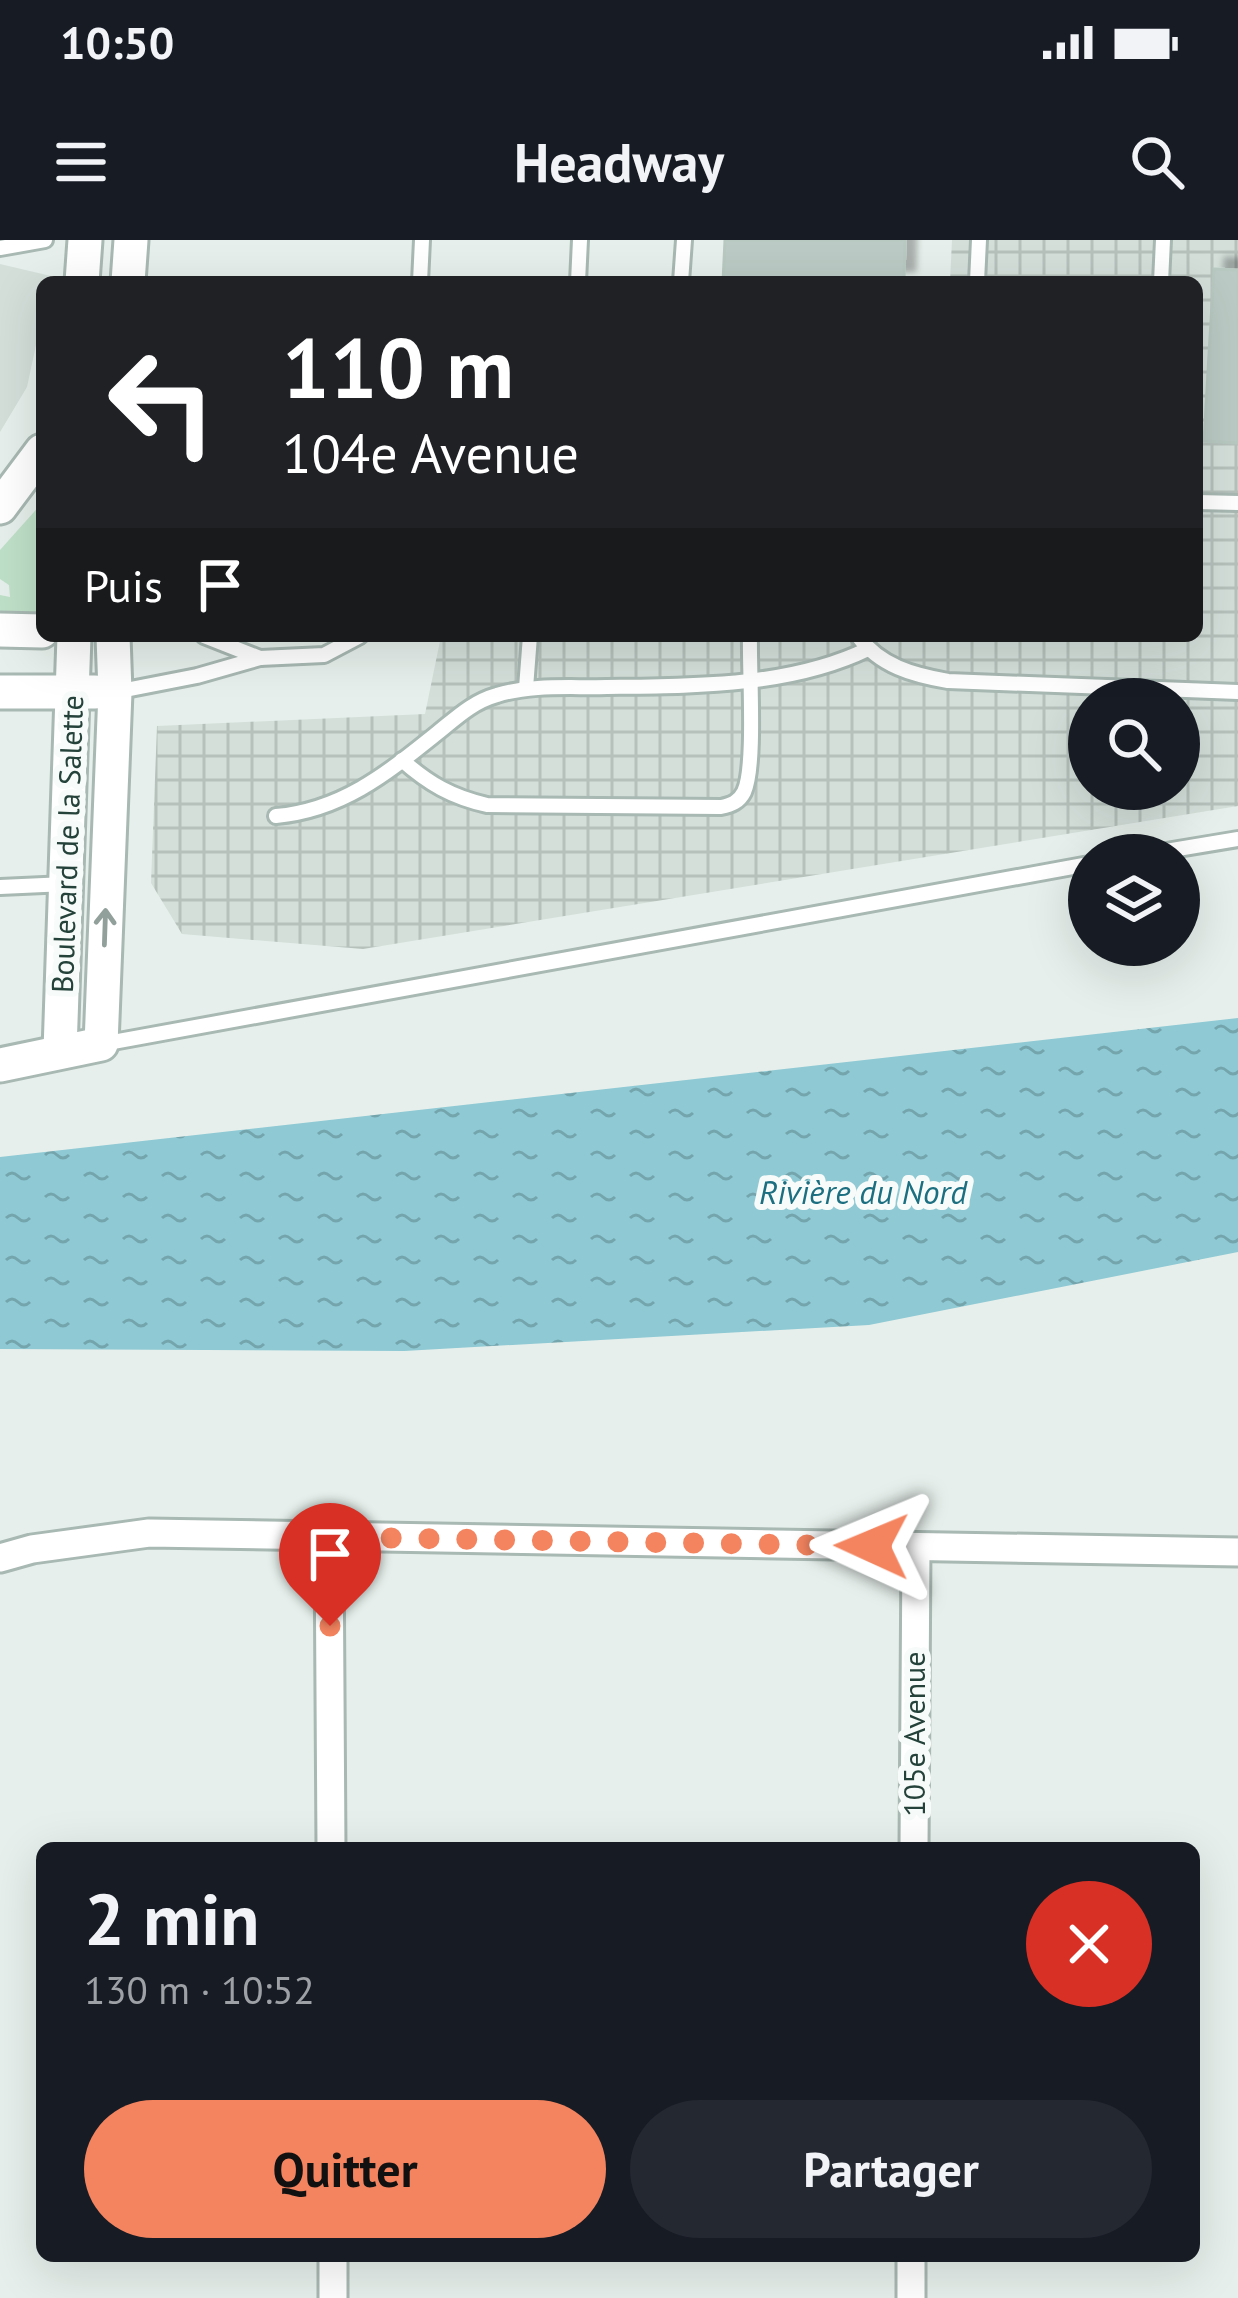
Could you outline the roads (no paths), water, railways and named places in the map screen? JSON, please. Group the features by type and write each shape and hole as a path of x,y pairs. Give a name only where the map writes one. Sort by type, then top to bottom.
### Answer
{"street":[{"path":"82,276 85,240"},
{"path":"128,276 131,240"},
{"path":"0,507 36,460"},
{"path":"0,630 36,632"},
{"name":"Boulevard de la Salette","path":"61,1051 74,642"},
{"name":"Boulevard de la Salette","path":"101,1044 115,692 112,642"},
{"path":"0,692 115,692"},
{"path":"0,1065 101,1044"},
{"path":"0,1558 148,1533 1238,1552"},
{"path":"329,1537 332,1842"},
{"name":"105e Avenue","path":"914,1842 916,1547"},
{"path":"333,2262 333,2298"},
{"path":"911,2262 911,2298"}],"lane":[{"path":"0,248 45,240"},
{"path":"420,276 422,240"},
{"path":"578,276 580,240"},
{"path":"681,276 684,240"},
{"path":"977,276 980,240"},
{"path":"1161,276 1162,240"},
{"path":"1203,502 1238,503"},
{"path":"219,642 260,658"},
{"path":"115,692 260,658 324,655 349,642"},
{"path":"526,688 530,642"},
{"path":"402,760 456,798 488,805 721,807 735,803 745,791 750,642"},
{"path":"276,816 340,802 367,788 468,707 526,688 681,687 749,679 832,667 863,643 903,670 948,681 1238,692"},
{"path":"1200,845 1238,838"},
{"path":"101,1044 1068,868"},
{"path":"0,887 66,884"}],"water":[{"name":"Rivière du Nord","path":"1238,1018 1238,1252 869,1325 404,1351 0,1349 0,1157"}]}
